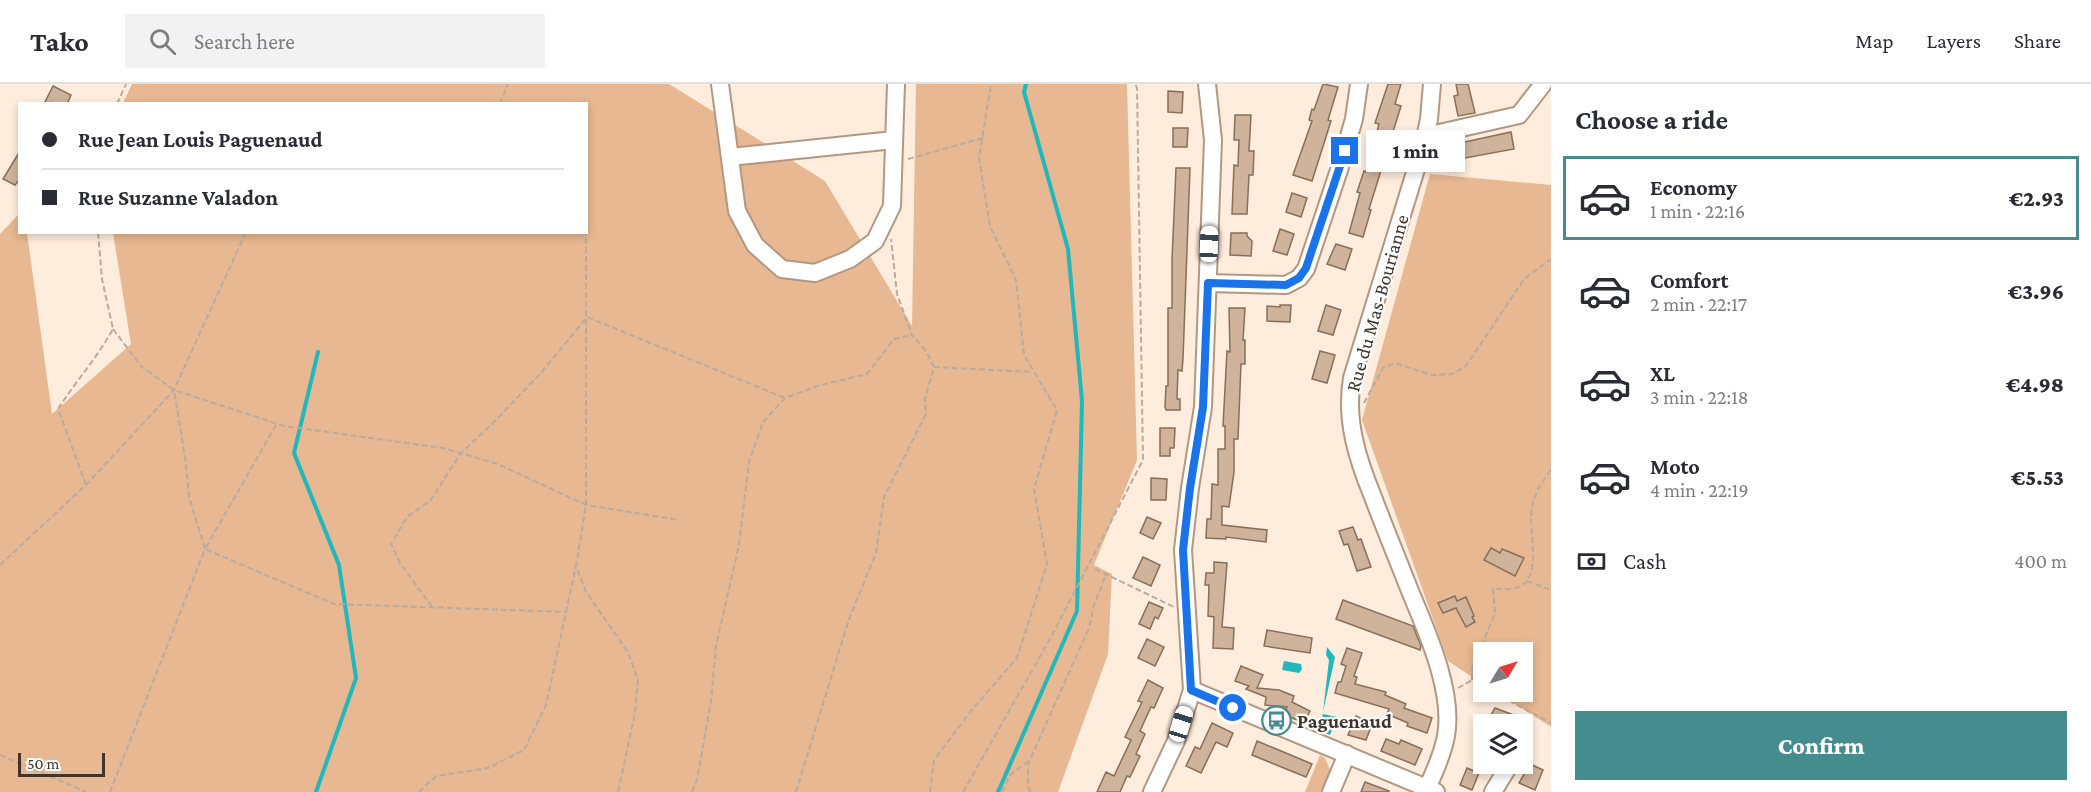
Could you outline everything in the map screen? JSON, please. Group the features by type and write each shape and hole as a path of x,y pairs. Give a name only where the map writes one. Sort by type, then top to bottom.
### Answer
{"street":[{"path":"720,84 737,211 755,245 782,269 815,273 850,259 875,241 892,206 896,84"},
{"path":"1152,792 1176,741 1191,690 1183,550 1203,407 1213,140 1207,84"},
{"path":"1208,283 1286,285 1299,278 1306,268 1340,167 1354,119 1359,84"},
{"name":"Rue du Mas-Bourianne","path":"1430,791 1446,734 1445,696 1436,654 1357,457 1350,418 1349,396 1352,378 1426,136 1432,84"},
{"path":"1426,136 1519,116 1543,84"},
{"path":"730,157 894,140"},
{"path":"1191,690 1430,791"},
{"path":"1331,792 1347,754"},
{"path":"1493,792 1504,774"}],"path":[{"path":"118,102 126,84"},
{"path":"501,102 508,84"},
{"path":"930,792 934,760 971,711 1017,658 1047,564 1034,489 1057,410 1024,355 1016,280 990,226 979,158 991,84"},
{"path":"963,792 1051,637 1143,460 1137,88 1135,84"},
{"path":"894,163 983,138"},
{"path":"98,234 102,279 113,329 141,366 174,390 276,424 442,448 498,464 586,504 679,520"},
{"path":"0,565 86,485 174,390 245,234"},
{"path":"419,792 436,776 488,768 524,750 546,705 567,612 586,504 586,234"},
{"path":"796,792 849,619 876,553 884,498 926,414 925,399 934,368 926,351 912,335 897,294 891,236"},
{"path":"1350,418 1361,409 1383,368 1395,363 1432,375 1452,374 1466,366 1524,279 1551,259"},
{"path":"587,317 784,398"},
{"path":"432,607 400,563 391,544 407,517 430,501 460,453 494,422 541,373 587,317"},
{"path":"86,485 58,409 76,381 101,352 113,329"},
{"path":"692,792 697,780 711,701 716,646 739,545 749,462 763,422 784,398 817,386 867,374 894,339 912,335"},
{"path":"934,368 1035,372"},
{"path":"174,390 189,497 205,549 334,604 567,612"},
{"path":"110,792 205,549 276,424"},
{"path":"1445,696 1472,680 1472,669 1495,613 1492,589 1517,588 1527,580 1533,568 1530,528 1532,506 1539,487 1551,469"},
{"path":"576,566 586,592 628,652 638,680 635,713 618,792"},
{"path":"1095,569 1187,614"},
{"path":"1031,792 1028,787 1030,760 1089,628 1094,605 1106,575"},
{"path":"1527,580 1551,590"},
{"path":"1512,702 1551,723"},
{"path":"0,755 86,792"},
{"path":"1002,792 1010,775 1030,760"}],"shaded area":[{"path":"132,84 669,84 825,181 912,326 916,84 1127,84 1137,460 1094,565 1112,574 1108,654 1058,792 0,792 0,234 18,215 18,234 27,234 52,414 131,344 113,234 588,234 588,102 123,102"},
{"path":"1430,174 1551,185 1551,727 1512,702 1533,702 1533,642 1473,642 1473,677 1448,661 1362,420"},
{"path":"1320,755 1325,758 1331,772 1322,792 1305,792"}],"water":[{"path":"1327,647 1335,657 1323,712 1329,660 1326,655"},
{"path":"1284,661 1301,664 1302,669 1299,673 1282,670"},
{"path":"1323,714 1337,717 1330,735 1318,730"}],"building":[{"path":"1323,84 1338,87 1328,120 1331,121 1312,181 1293,175 1312,121 1309,120 1312,109 1314,110"},
{"path":"1388,84 1401,84 1395,104 1401,106 1369,209 1371,210 1363,237 1349,233 1360,193 1357,192 1364,171 1366,172 1379,124 1375,123"},
{"path":"1456,84 1468,84 1475,113 1458,116 1454,96 1458,95"},
{"path":"53,86 71,95 68,102 45,102"},
{"path":"1168,91 1183,92 1182,113 1168,112"},
{"path":"1235,115 1251,115 1249,151 1254,151 1253,175 1249,175 1247,214 1232,214 1234,165 1238,166 1239,140 1234,140"},
{"path":"1173,128 1188,128 1187,147 1173,147"},
{"path":"1511,132 1514,149 1449,161 1446,146"},
{"path":"18,154 18,181 15,185 3,179"},
{"path":"1176,168 1190,168 1183,359 1182,371 1178,370 1177,399 1180,399 1180,410 1166,410 1168,308 1172,308"},
{"path":"1292,193 1307,198 1301,217 1286,212"},
{"path":"1280,229 1294,234 1287,255 1273,251"},
{"path":"1231,233 1247,233 1252,241 1251,256 1230,255"},
{"path":"1336,244 1352,249 1345,270 1327,264"},
{"path":"1280,305 1291,305 1290,322 1267,321 1267,306 1280,307"},
{"path":"1326,305 1341,310 1333,335 1318,331"},
{"path":"1229,308 1245,308 1243,340 1245,340 1245,364 1241,364 1238,439 1234,439 1234,472 1229,507 1222,506 1222,525 1267,530 1266,542 1226,537 1226,539 1206,538 1207,519 1211,519 1212,484 1218,485 1218,449 1225,449 1225,426 1223,426 1227,351 1230,352"},
{"path":"1320,351 1335,355 1327,383 1312,379"},
{"path":"1160,428 1175,428 1174,448 1170,448 1170,456 1160,456"},
{"path":"1151,478 1167,479 1166,500 1151,500"},
{"path":"1147,517 1161,523 1153,539 1140,533"},
{"path":"1353,527 1358,540 1361,539 1371,567 1357,571 1348,544 1344,545 1339,531"},
{"path":"1491,548 1500,553 1502,549 1524,558 1515,576 1484,560"},
{"path":"1143,557 1160,565 1151,586 1133,578"},
{"path":"1214,562 1227,563 1222,627 1234,628 1233,649 1213,648 1214,617 1208,616 1209,585 1205,585 1206,573 1214,573"},
{"path":"1455,596 1457,601 1466,597 1474,616 1472,617 1475,622 1466,627 1456,608 1443,613 1438,603"},
{"path":"1343,600 1413,626 1421,646 1420,650 1336,619"},
{"path":"1149,602 1163,608 1158,619 1155,617 1150,629 1139,624"},
{"path":"1267,630 1312,638 1310,653 1264,646"},
{"path":"1147,639 1164,647 1155,666 1138,658"},
{"path":"1347,648 1362,653 1354,676 1357,677 1355,684 1386,692 1385,695 1406,704 1404,708 1432,718 1427,733 1407,726 1408,723 1387,714 1389,709 1335,693 1346,666 1341,664"},
{"path":"1241,666 1263,675 1257,688 1279,690 1294,696 1292,702 1310,711 1306,719 1302,717 1300,721 1284,715 1287,707 1265,705 1266,697 1246,689 1249,686 1235,681"},
{"path":"1148,680 1163,688 1140,731 1145,734 1136,754 1140,756 1120,792 1097,792 1106,772 1114,776 1131,740 1125,737 1142,702 1138,701"},
{"path":"1495,708 1511,714 1492,714"},
{"path":"1356,716 1366,721 1365,725 1371,727 1366,740 1348,735"},
{"path":"1212,723 1233,733 1227,747 1216,742 1201,773 1186,766 1195,747 1200,749"},
{"path":"1386,739 1399,744 1401,740 1422,749 1415,765 1381,751"},
{"path":"1257,741 1312,764 1306,777 1252,755"},
{"path":"1533,765 1543,770 1535,790 1519,783 1524,774 1533,774"},
{"path":"1467,768 1473,770 1473,774 1479,774 1472,790 1460,785"},
{"path":"1365,782 1389,791 1389,792 1361,792"}],"waterway":[{"path":"998,792 1077,611 1082,401 1068,249 1024,92 1026,84"},
{"path":"316,792 356,678 339,565 294,453 318,352"}],"place":[{"name":"Paguenaud","path":"1276,721"}],"route":[{"path":"1233,708 1191,690 1183,550 1203,407 1208,283 1286,285 1299,278 1306,268 1345,151"}]}
